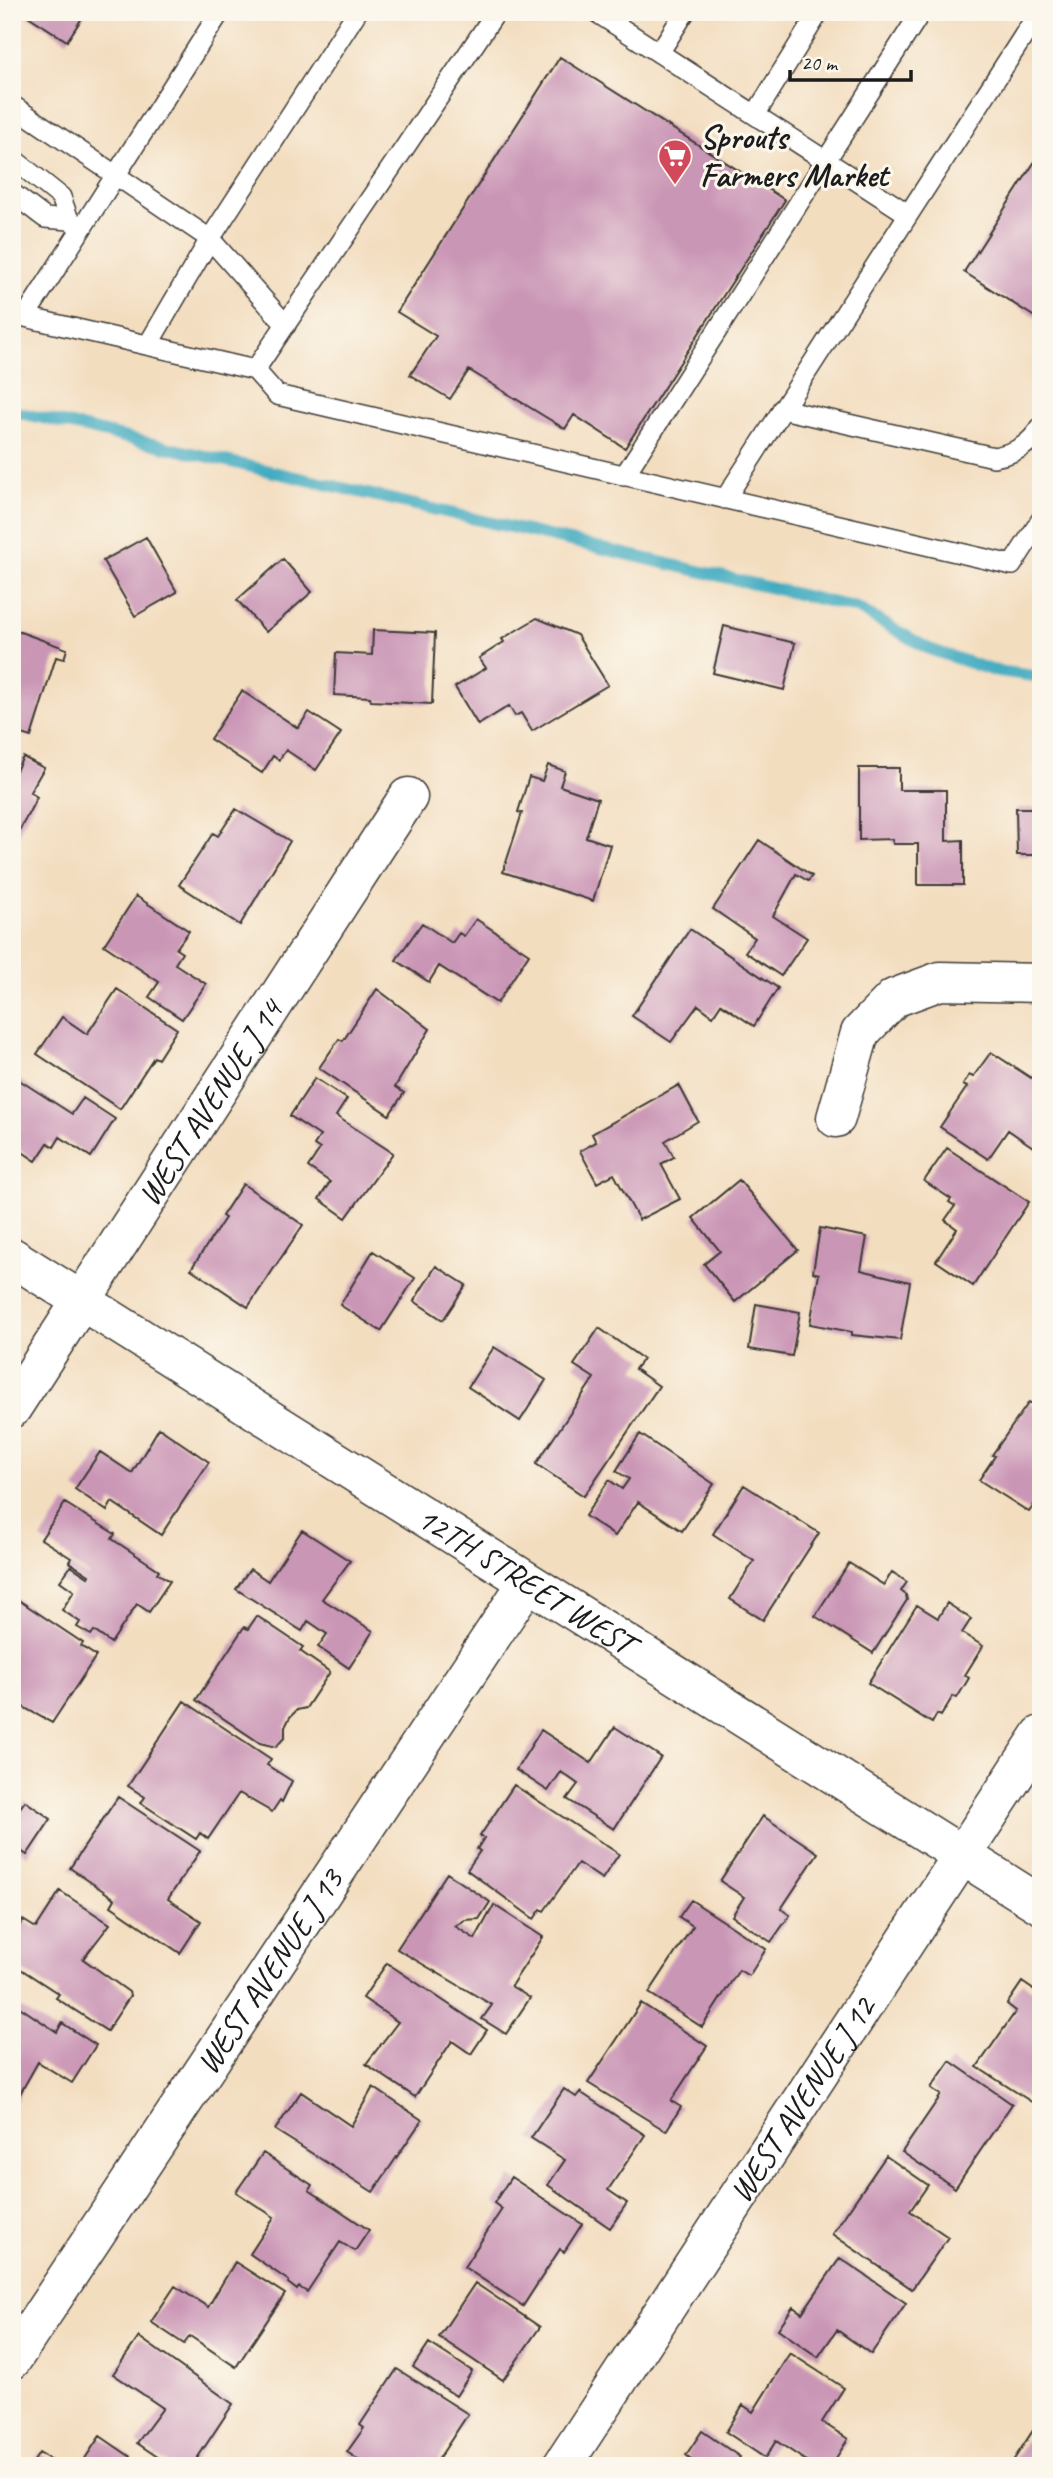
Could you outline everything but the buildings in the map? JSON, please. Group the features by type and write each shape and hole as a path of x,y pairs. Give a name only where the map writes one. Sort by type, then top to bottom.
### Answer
{"street":[{"name":"WEST AVENUE J 14","path":"12,1408 408,797"},
{"path":"836,1118 860,1033 894,999 940,981 1041,983"},
{"name":"12TH STREET WEST","path":"12,1256 82,1303 1041,1905"},
{"name":"WEST AVENUE J 13","path":"12,2360 527,1583"},
{"name":"WEST AVENUE J 12","path":"562,2466 1041,1735"}],"lane":[{"path":"220,12 113,176 75,224 19,316 255,370 276,395 1012,565 1041,520"},
{"path":"148,345 210,239 357,12"},
{"path":"255,370 496,12"},
{"path":"596,12 908,214"},
{"path":"659,53 685,12"},
{"path":"755,114 819,12"},
{"path":"624,475 921,12"},
{"path":"725,499 1035,16"},
{"path":"12,105 113,176 210,239 286,325"},
{"path":"12,158 61,197 75,224"},
{"path":"12,193 45,219 75,224"},
{"path":"782,409 994,457 1016,453 1032,440 1041,427"}],"waterway":[{"path":"12,411 857,608 929,649 991,670 1041,677"}],"place":[{"name":"Sprouts Farmers Market","path":"675,186"}]}
